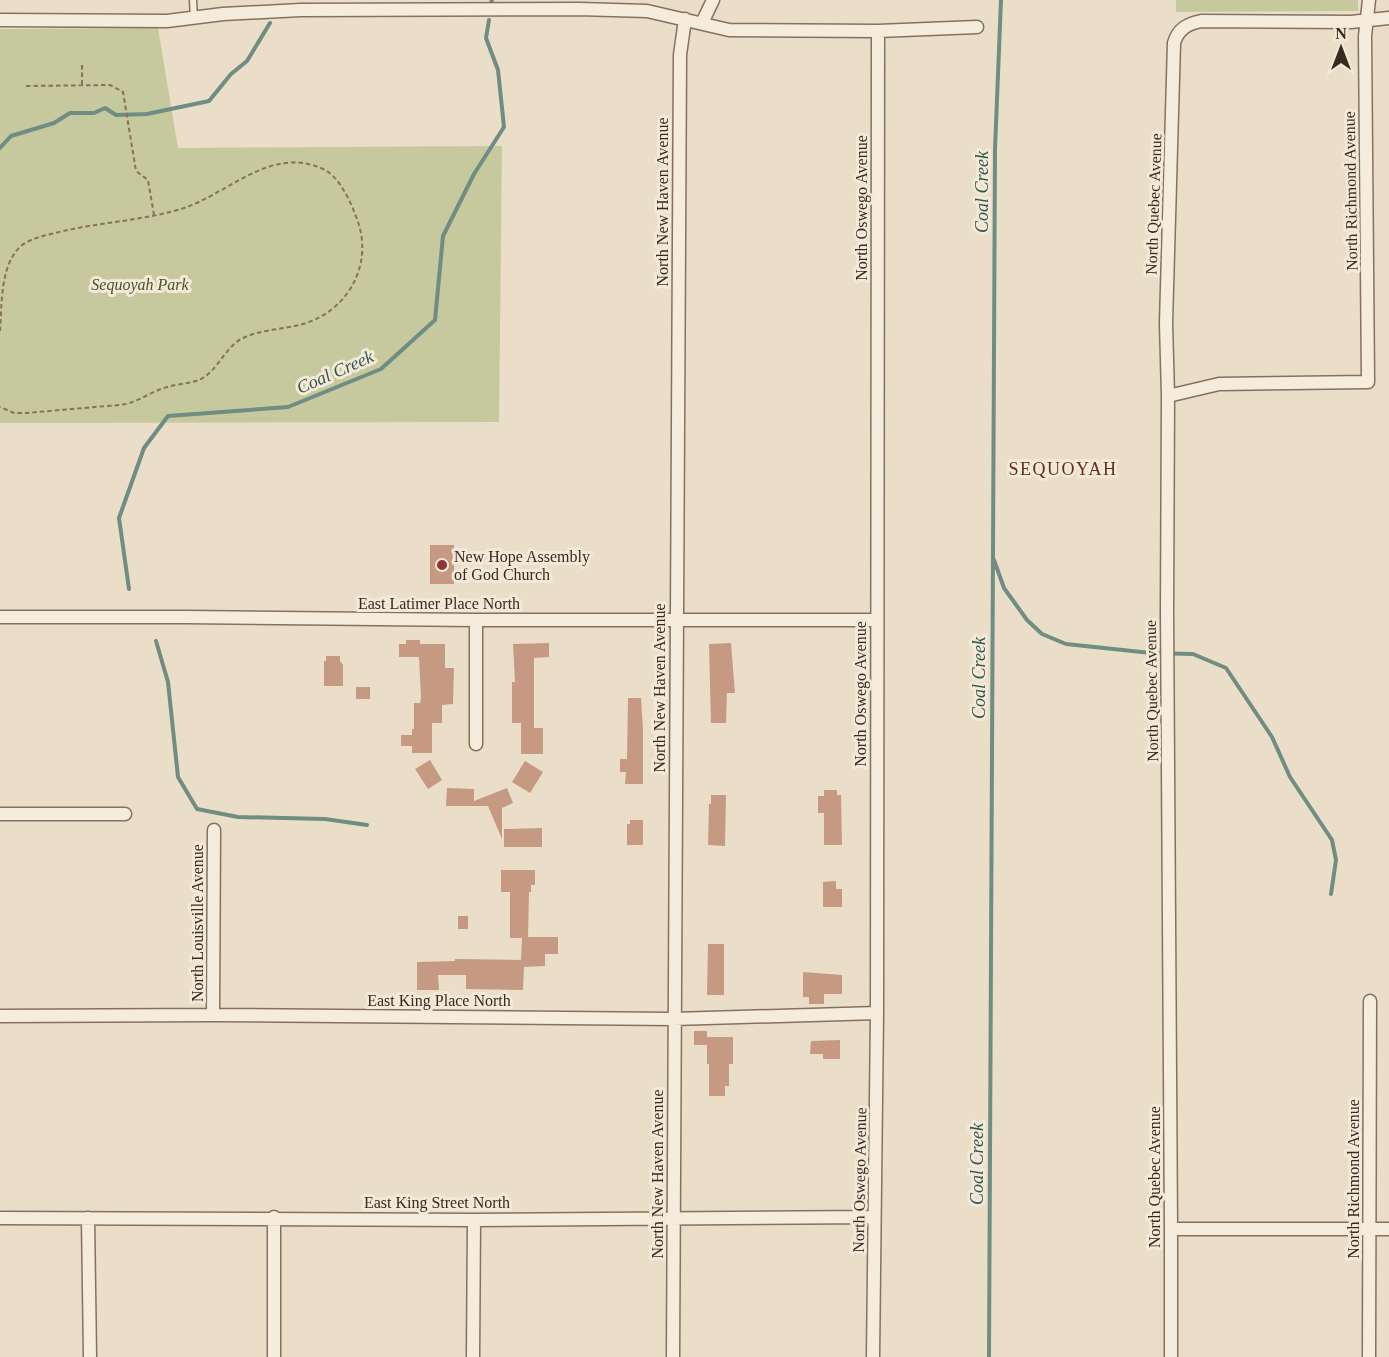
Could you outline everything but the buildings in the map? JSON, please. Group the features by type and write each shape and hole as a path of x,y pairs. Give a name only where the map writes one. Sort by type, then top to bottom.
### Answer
{"street":[{"path":"702,23 713,0"},
{"name":"North Richmond Avenue","path":"1168,396 1219,384 1368,382 1365,36 1369,0"},
{"path":"0,20 167,21 223,14 445,5 647,11 729,30 878,31 977,27"},
{"path":"1367,20 1389,18"},
{"name":"North New Haven Avenue","path":"673,1357 680,55 685,20"},
{"name":"North Quebec Avenue","path":"1171,1357 1166,323 1174,44 1177,34 1183,27 1201,21 1352,22 1367,20"},
{"name":"North Oswego Avenue","path":"873,1357 877,1013 878,31"},
{"name":"East Latimer Place North","path":"0,617 877,620"},
{"path":"476,620 476,744"},
{"path":"0,814 125,814"},
{"name":"North Louisville Avenue","path":"213,1015 214,830"},
{"name":"North Richmond Avenue","path":"1369,1357 1370,1000"},
{"name":"East King Place North","path":"0,1016 213,1015 674,1019 877,1013"},
{"path":"274,1217 274,1357"},
{"name":"East King Street North","path":"0,1218 274,1217 474,1220 874,1217"},
{"path":"88,1218 90,1357"},
{"path":"473,1357 474,1220"},
{"path":"1171,1229 1389,1229"}],"lane":[{"path":"193,0 194,18"}],"path":[{"path":"82,65 82,86"},
{"path":"26,86 110,86 123,92 136,171 147,180 154,215"},
{"path":"0,331 3,280 9,261 23,244 33,238 82,226 184,208 263,168 293,163 311,165 325,170 337,181 352,207 362,241 358,273 352,288 331,311 305,323 242,338 229,348 209,373 200,380 164,388 127,404 27,413 14,413 0,406"}],"green space":[{"path":"1176,0 1358,0 1358,11 1176,12"},
{"name":"Sequoyah Park","path":"158,28 178,148 502,146 499,422 0,423 0,29"}],"waterway":[{"name":"Coal Creek","path":"989,1357 995,149 1001,0"},
{"name":"Coal Creek","path":"129,589 119,518 144,448 168,416 288,407 381,369 435,320 443,236 474,174 504,127 498,70 486,38 489,20"},
{"path":"0,148 11,136 54,123 70,113 94,113 105,108 116,115 147,114 209,101 231,74 247,61 270,23"},
{"path":"994,560 1004,588 1027,620 1042,634 1066,644 1151,653 1193,654 1226,668 1272,737 1290,777 1332,840 1336,860 1331,894"},
{"name":"Coal Creek","path":"156,641 168,682 178,777 197,809 238,817 325,819 367,825"}],"place":[{"name":"New Hope Assembly of God Church","path":"442,565"}],"district":[{"name":"SEQUOYAH","path":"1063,469"}]}
